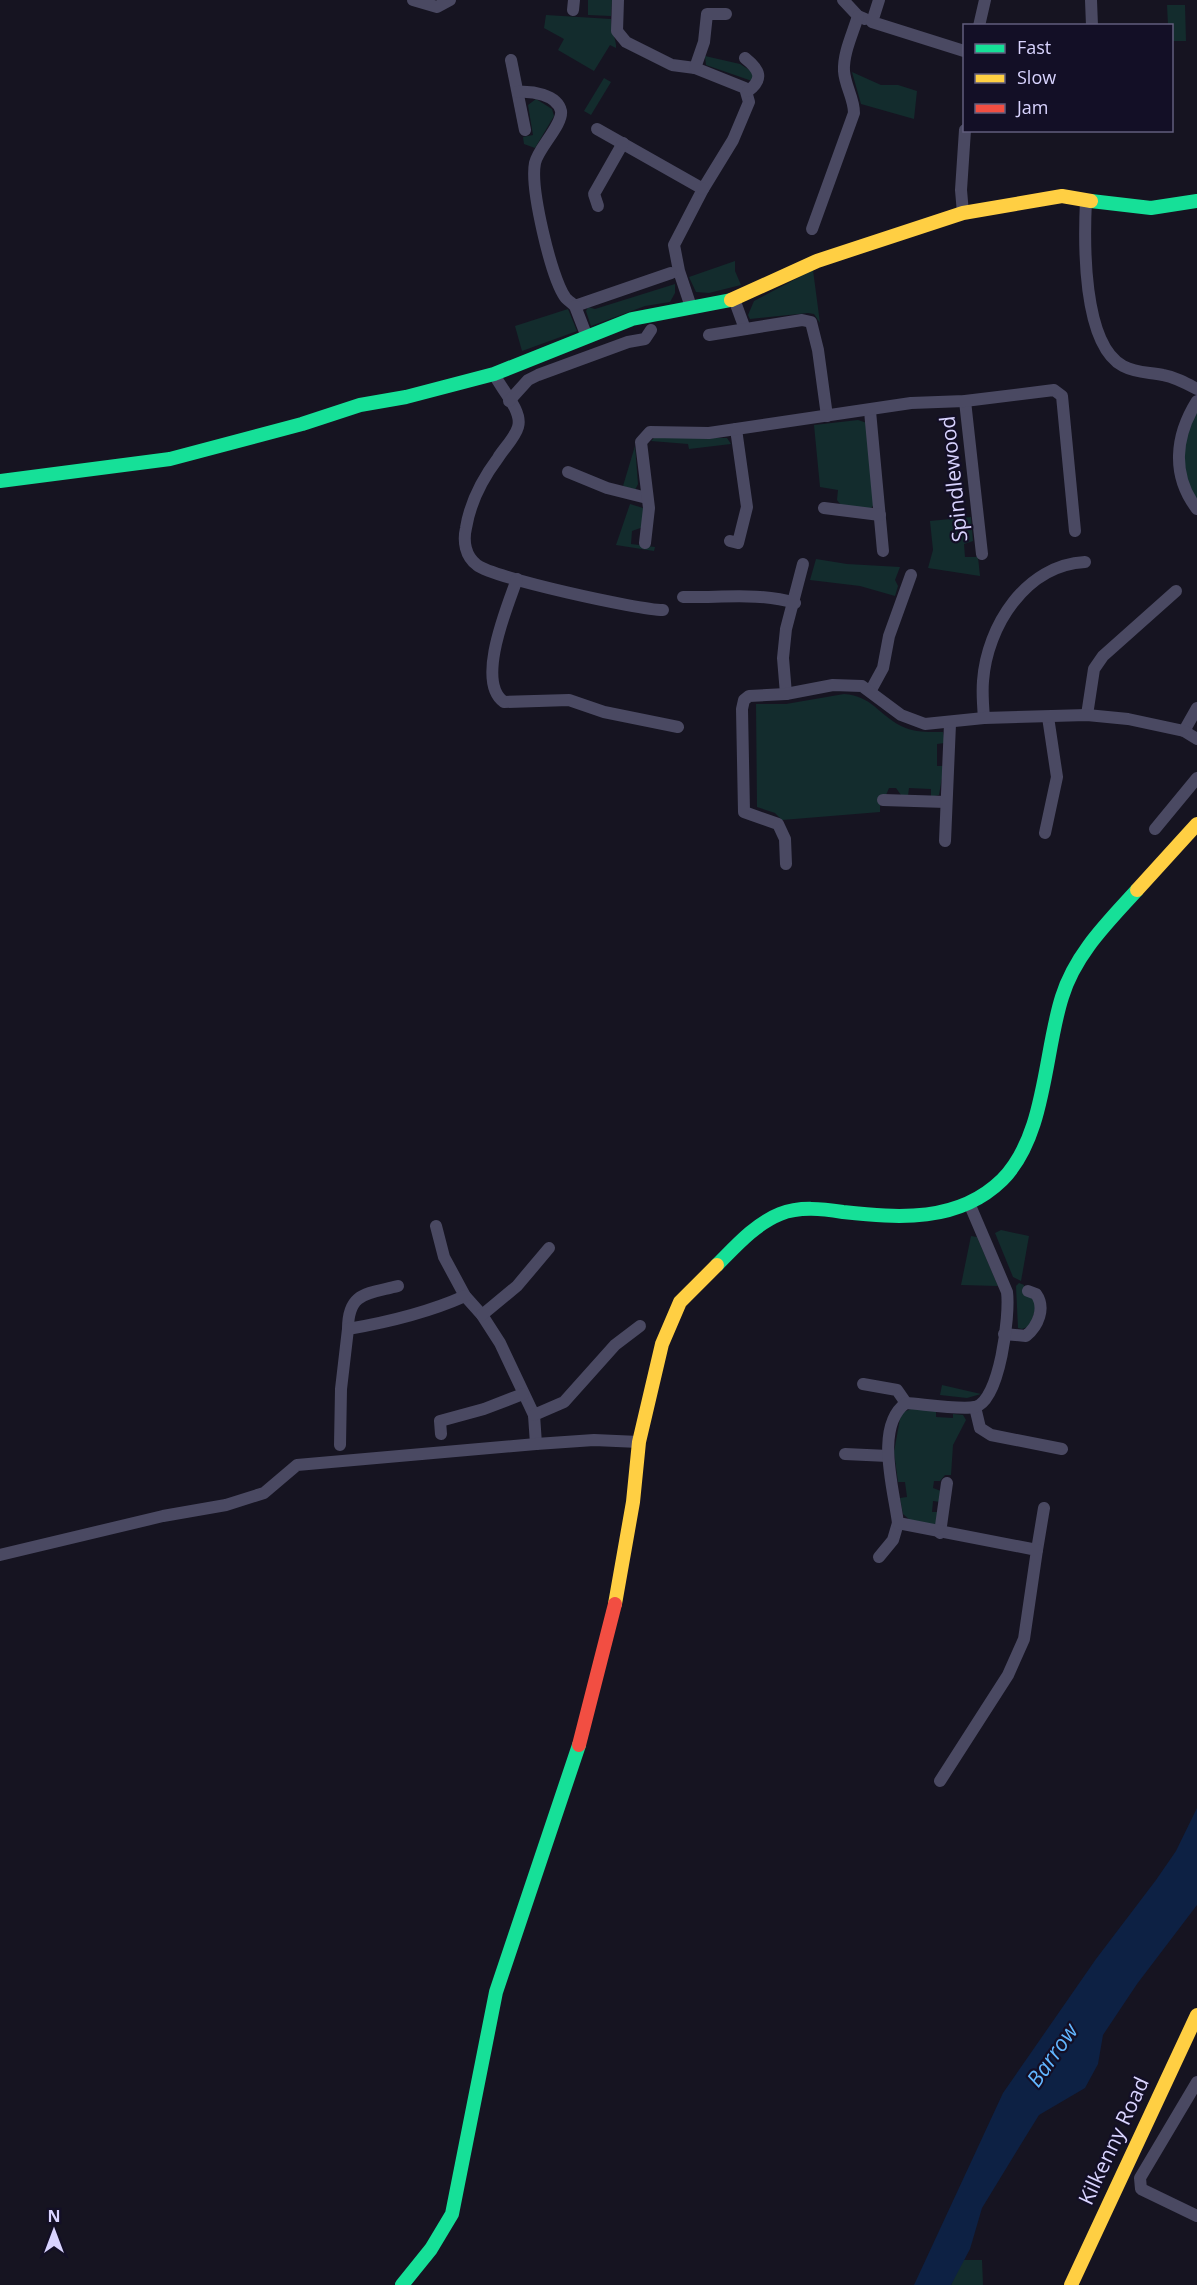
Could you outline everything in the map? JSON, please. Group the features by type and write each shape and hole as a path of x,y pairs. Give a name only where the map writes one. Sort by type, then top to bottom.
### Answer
{"street":[{"path":"413,0 437,7 450,0"},
{"path":"618,0 617,31 626,42 672,65 695,68 748,91 749,102 733,140 703,189 674,245 679,271 691,307"},
{"path":"843,0 858,16 872,22 963,51"},
{"path":"872,22 879,0"},
{"path":"979,24 985,0"},
{"path":"1091,0 1092,24"},
{"path":"695,68 704,42 707,14 726,14"},
{"path":"812,229 854,113 854,103 844,74 844,62 858,16"},
{"path":"745,58 756,68 759,78 758,84 748,91"},
{"path":"511,60 525,130"},
{"path":"518,92 531,91 543,95 556,102 561,112 559,122 535,163 537,205 549,253 565,297 575,306 587,337"},
{"path":"597,129 703,189"},
{"path":"963,213 961,190 965,132"},
{"path":"598,206 594,194 623,143"},
{"path":"0,481 170,459 302,424 360,405 406,397 494,374 632,319 734,299 817,261 878,239 963,213 1038,198 1062,196 1126,207 1151,208 1197,201"},
{"path":"1086,200 1085,232 1090,295 1096,323 1109,354 1120,364 1135,372 1161,374 1197,389"},
{"path":"575,306 671,273"},
{"path":"734,299 745,329"},
{"path":"709,335 802,320 812,322 827,416"},
{"path":"509,400 528,380 538,375 628,342 645,339 651,330"},
{"path":"494,374 517,414 518,428 485,478 474,500 464,537 466,550 477,566 517,579 637,608 663,610"},
{"name":"Spindlewood","path":"645,543 647,498 641,450 644,435 655,430 709,433 870,411 911,403 966,400 1054,390 1062,396 1075,531"},
{"name":"Spindlewood","path":"966,400 982,554"},
{"path":"1197,401 1182,428 1179,455 1184,488 1197,509"},
{"path":"870,411 883,551"},
{"path":"730,541 738,543 747,507 736,429"},
{"path":"568,472 607,488 647,498"},
{"path":"824,508 880,515"},
{"path":"984,718 983,681 988,652 1002,618 1015,599 1043,574 1064,563 1085,562"},
{"path":"786,694 783,658 786,629 795,603 802,564"},
{"path":"871,690 883,668 889,636 911,575"},
{"path":"517,579 493,658 492,676 499,699 504,702 569,700 604,712 678,727"},
{"path":"1087,715 1094,669 1103,656 1176,591"},
{"path":"683,597 748,596 795,603"},
{"path":"786,864 785,839 778,824 744,812 742,710 744,700 749,696 786,694 833,685 862,686 871,690 901,715 925,724 950,724 984,718 1087,715 1128,719 1184,731 1197,740"},
{"path":"1184,731 1197,708"},
{"path":"1045,833 1057,777 1048,717"},
{"path":"945,841 950,724"},
{"path":"1155,829 1197,778"},
{"path":"883,800 946,802"},
{"path":"402,2285 431,2249 452,2214 496,1992 583,1732 613,1615 633,1502 639,1442 662,1344 680,1302 709,1271 765,1222 797,1209 823,1208 915,1218 952,1210 969,1203 1002,1180 1026,1144 1043,1092 1051,1038 1062,995 1083,951 1197,824"},
{"path":"906,1403 975,1407 986,1401 996,1381 1009,1306 1007,1292 969,1203"},
{"path":"436,1226 444,1257 465,1296 482,1315 534,1415 536,1444"},
{"path":"482,1315 517,1286 549,1248"},
{"path":"340,1445 341,1389 349,1306 366,1295 398,1286"},
{"path":"1004,1334 1026,1336 1036,1325 1041,1303 1036,1294 1028,1291"},
{"path":"348,1329 403,1319 434,1310 465,1296"},
{"path":"534,1415 564,1402 615,1345 640,1326"},
{"path":"863,1384 897,1390 906,1403"},
{"path":"441,1434 440,1421 484,1409 523,1394"},
{"path":"879,1557 892,1539 898,1523 888,1456 889,1434 895,1415 906,1403"},
{"path":"975,1407 980,1428 991,1435 1062,1449"},
{"path":"0,1555 255,1496 264,1493 297,1465 594,1440 639,1442"},
{"path":"845,1454 870,1457 888,1456"},
{"path":"940,1533 947,1483"},
{"path":"940,1781 1008,1675 1024,1639 1044,1508"},
{"path":"898,1523 940,1533 1037,1550"},
{"name":"Kilkenny Road","path":"1071,2285 1197,2015"},
{"path":"1197,2082 1140,2178 1141,2189 1197,2216"}],"green space":[{"path":"588,0 612,0 611,16 588,15"},
{"path":"1167,5 1185,5 1186,41 1173,41 1173,24 1168,24"},
{"path":"546,15 611,19 616,48 610,45 594,71 558,50 564,39 544,28"},
{"path":"705,56 740,64 754,73 752,81 706,65"},
{"path":"852,72 881,85 898,85 917,91 914,119 861,104"},
{"path":"604,78 611,82 591,115 584,111"},
{"path":"536,99 552,109 554,116 535,148 524,144 523,137 533,135 528,105"},
{"path":"735,261 735,271 741,285 709,293 696,292 689,277"},
{"path":"813,270 820,323 814,314 808,313 750,319 748,315 754,301"},
{"path":"675,284 675,293 670,302 645,306 591,326 586,311 588,307 595,309"},
{"path":"568,309 577,331 522,351 515,326"},
{"path":"1197,411 1197,499 1185,477 1183,455"},
{"path":"858,420 867,423 874,504 870,510 841,505 837,500 838,490 820,487 814,425"},
{"path":"654,438 727,438 731,444 689,449 688,444 651,441"},
{"path":"635,446 638,484 635,490 623,486"},
{"path":"630,504 643,508 643,527 632,531 631,544 655,547 654,551 616,545"},
{"path":"971,517 973,541 964,544 965,557 978,557 980,576 928,568 933,550 930,521"},
{"path":"816,559 847,564 900,567 895,580 898,586 895,596 860,586 810,580"},
{"path":"844,694 861,698 893,721 911,730 943,732 945,743 937,744 937,766 944,766 939,795 931,797 931,789 909,788 908,796 901,795 896,788 889,788 886,795 880,796 880,812 782,820 775,813 757,807 756,704 786,704"},
{"path":"1001,1230 1029,1236 1021,1281 1013,1277 995,1233"},
{"path":"971,1236 977,1237 998,1286 961,1285"},
{"path":"1019,1283 1024,1285 1023,1294 1035,1298 1037,1304 1030,1326 1022,1329 1018,1328 1016,1286"},
{"path":"942,1385 981,1394 967,1398 940,1395"},
{"path":"911,1409 936,1409 936,1417 953,1418 953,1414 963,1415 966,1420 953,1445 951,1475 945,1475 940,1481 934,1481 933,1488 941,1491 941,1502 933,1501 932,1512 939,1512 936,1524 933,1525 910,1520 903,1514 900,1498 907,1497 905,1482 898,1482 894,1452 901,1413"},
{"path":"962,2260 982,2260 983,2285 951,2285"}],"water":[{"name":"Barrow","path":"1197,1808 1197,1905 1137,1984 1103,2035 1098,2064 1085,2088 1039,2115 982,2208 970,2249 951,2285 914,2285 1003,2093 1096,1959 1176,1851"}],"traffic: fast":[{"path":"1091,201 1151,208 1197,201"},
{"path":"0,481 170,459 302,424 360,405 406,397 494,374 632,319 731,300"},
{"path":"717,1265 754,1230 771,1218 788,1211 812,1209 885,1216 927,1214 947,1211 966,1204 985,1194 1002,1180 1016,1162 1036,1118 1056,1019 1068,981 1094,939 1137,890"},
{"path":"402,2285 431,2249 452,2214 496,1992 579,1745"}],"traffic: slow":[{"path":"731,300 817,261 963,213 1062,196 1091,201"},
{"path":"1137,890 1197,824"},
{"path":"615,1604 633,1502 639,1442 662,1344 680,1302 717,1265"},
{"path":"1071,2285 1197,2015"}],"traffic: jam":[{"path":"579,1745 615,1604"}]}
